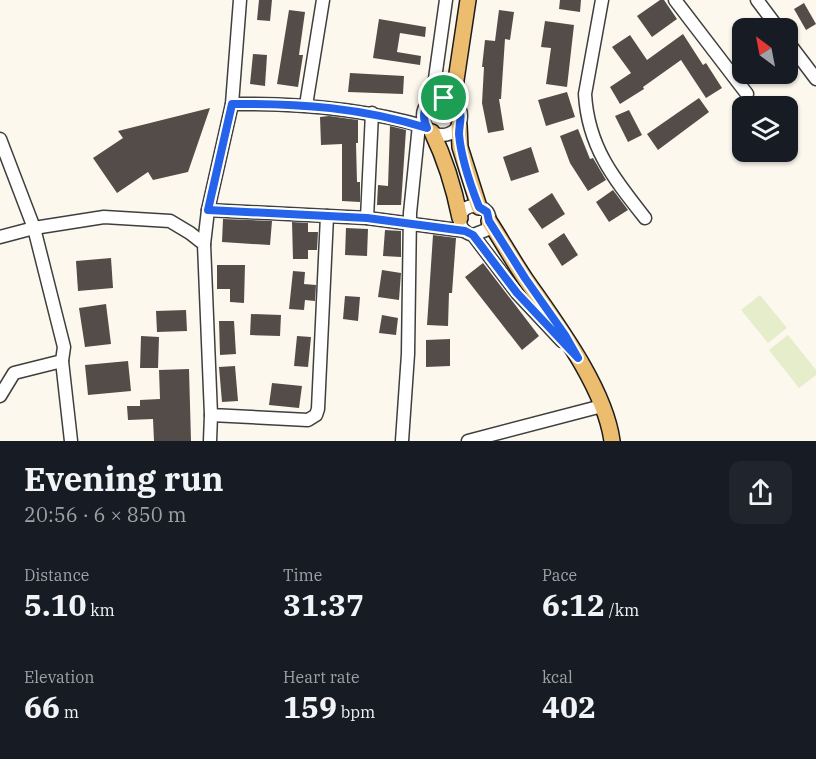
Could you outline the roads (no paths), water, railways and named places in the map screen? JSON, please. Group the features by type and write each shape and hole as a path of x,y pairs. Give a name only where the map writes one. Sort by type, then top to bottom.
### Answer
{"main road":[{"path":"455,102 468,0"},
{"path":"459,125 460,147 479,207"},
{"path":"426,128 441,150 466,228"},
{"path":"489,221 578,358 602,406 612,441"}],"street":[{"path":"210,441 204,244 208,210 232,104 240,0"},
{"path":"306,105 323,0"},
{"path":"432,100 446,0"},
{"path":"602,0 585,94 586,110 592,135 613,177 645,218"},
{"path":"675,0 747,94"},
{"path":"758,0 771,18"},
{"path":"798,55 816,79"},
{"path":"232,104 306,105 372,113 426,128 437,134 450,133 459,125 460,113 455,102 444,98 432,100 427,105 423,116 426,128 410,213 408,354 402,441"},
{"path":"367,218 372,113"},
{"path":"0,139 34,228 64,346 62,361 71,441"},
{"path":"208,210 367,218 410,224 466,228 486,230 489,221 487,212 479,207 465,209 466,228 517,293 578,358"},
{"path":"211,415 308,420 316,415 327,216"},
{"path":"0,237 34,228 104,217 170,221 204,244"},
{"path":"0,396 14,373 62,361"},
{"path":"468,441 602,406"}]}
